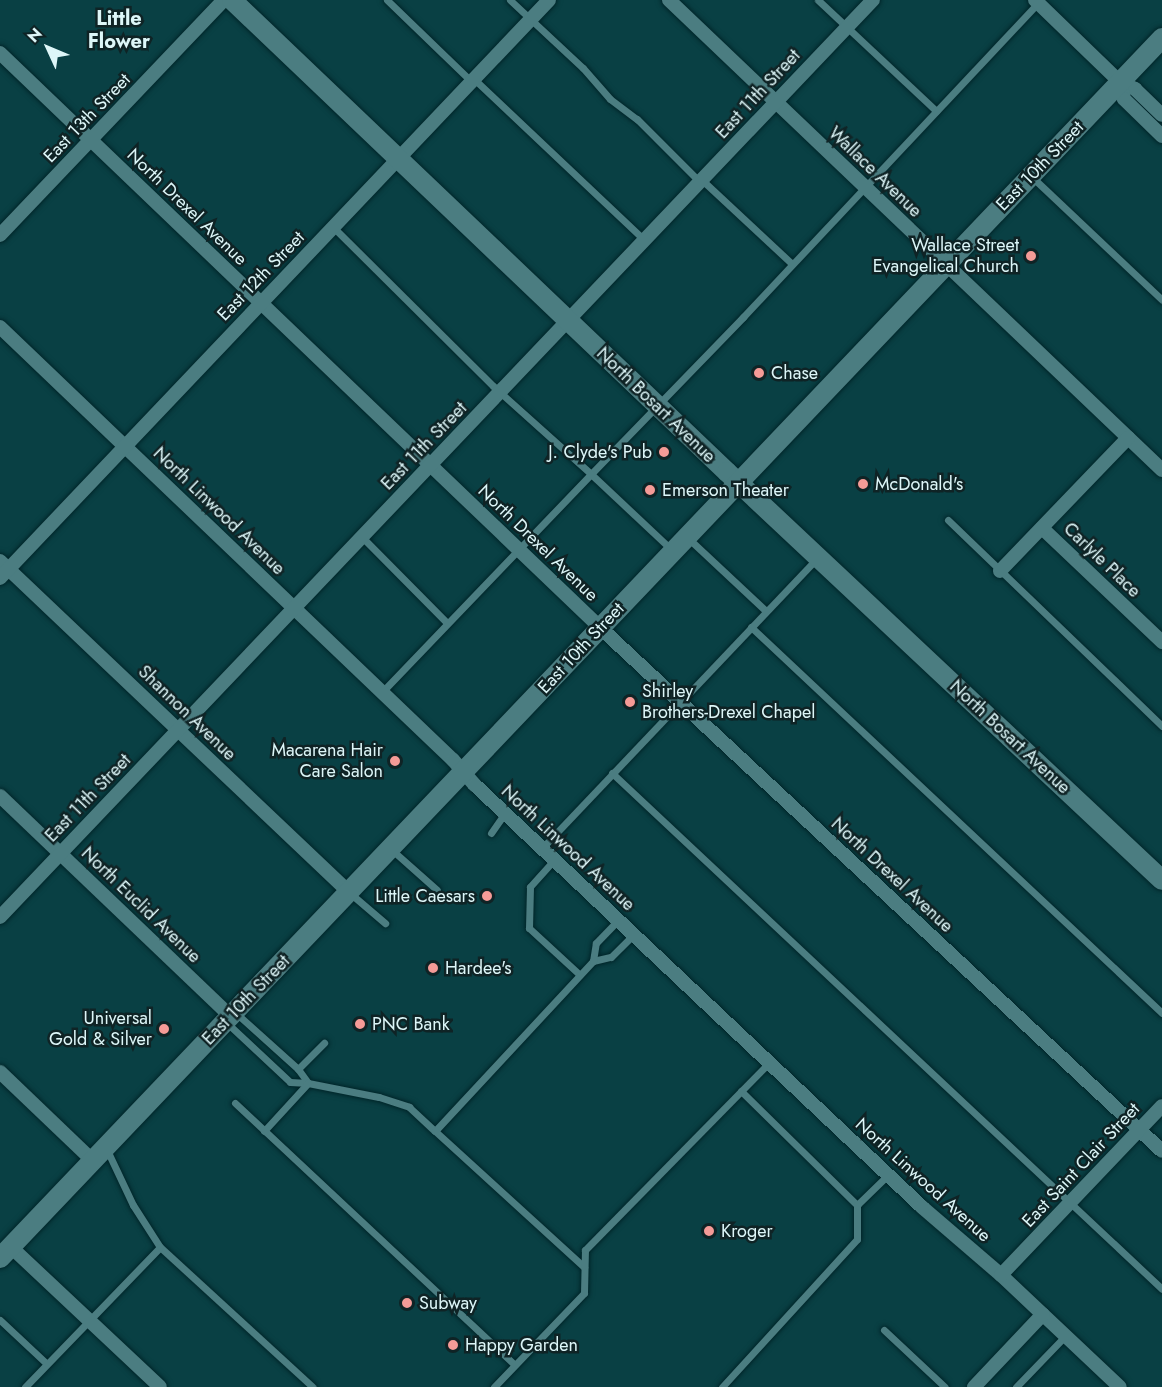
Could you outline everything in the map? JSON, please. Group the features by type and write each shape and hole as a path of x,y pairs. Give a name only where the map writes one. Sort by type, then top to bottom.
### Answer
{"main road":[{"name":"North Bosart Avenue","path":"232,0 738,483 1162,880"},
{"name":"East 10th Street","path":"5,1253 1162,38"}],"street":[{"name":"East 13th Street","path":"0,235 224,0"},
{"name":"East 12th Street","path":"3,569 125,446 549,0"},
{"name":"Wallace Avenue","path":"669,0 1162,470"},
{"name":"East 11th Street","path":"0,917 873,0"},
{"path":"1038,1 1120,82 1135,89 1162,115"},
{"name":"North Drexel Avenue","path":"0,52 680,702 1162,1151"},
{"path":"1120,82 1124,99 1162,136"},
{"name":"North Linwood Avenue","path":"0,327 382,692 554,860 888,1175 1001,1275 1120,1387"},
{"path":"1000,571 1128,438"},
{"name":"Carlyle Place","path":"1042,528 1162,642"},
{"name":"Shannon Avenue","path":"3,569 349,892"},
{"name":"North Euclid Avenue","path":"0,796 230,1016"},
{"path":"3,1080 99,1154"},
{"name":"East Saint Clair Street","path":"1001,1275 1162,1106"},
{"path":"5,1253 89,1320 160,1387"},
{"path":"974,1387 1043,1314"}],"lane":[{"path":"387,0 644,241"},
{"path":"510,0 583,68 610,99 637,119 792,264"},
{"path":"818,0 936,111"},
{"path":"382,692 792,264 1038,1"},
{"path":"1031,176 1162,300"},
{"path":"333,227 501,392 673,551"},
{"path":"948,520 1162,726"},
{"path":"362,537 447,623"},
{"path":"687,537 766,611"},
{"path":"542,848 818,557"},
{"path":"751,627 1162,1013"},
{"path":"612,774 1162,1289"},
{"path":"491,833 505,813"},
{"path":"390,848 437,890"},
{"path":"554,860 530,886 529,928 580,975"},
{"path":"349,892 385,923"},
{"path":"435,1131 593,961 596,943 618,920"},
{"path":"593,961 611,957 633,934"},
{"path":"230,1016 298,1069 308,1083"},
{"path":"230,1016 290,1082 308,1083 379,1097 409,1107 584,1267"},
{"path":"298,1069 324,1043"},
{"path":"494,1387 584,1293 585,1250 770,1063"},
{"path":"264,1131 308,1083"},
{"path":"722,1387 857,1239 857,1205 741,1091"},
{"path":"235,1103 514,1365"},
{"path":"99,1154 160,1246 313,1387"},
{"path":"857,1205 888,1175"},
{"path":"25,1387 160,1246"},
{"path":"0,1320 47,1364"},
{"path":"884,1330 945,1387"},
{"path":"1016,1387 1065,1335"}],"place":[{"name":"Wallace Street Evangelical Church","path":"1031,256"},
{"name":"Chase","path":"759,373"},
{"name":"J. Clyde's Pub","path":"664,452"},
{"name":"McDonald's","path":"863,484"},
{"name":"Emerson Theater","path":"650,490"},
{"name":"Shirley Brothers-Drexel Chapel","path":"630,702"},
{"name":"Macarena Hair Care Salon","path":"395,761"},
{"name":"Little Caesars","path":"487,896"},
{"name":"Hardee's","path":"433,968"},
{"name":"PNC Bank","path":"360,1024"},
{"name":"Universal Gold & Silver","path":"164,1029"},
{"name":"Kroger","path":"709,1231"},
{"name":"Subway","path":"407,1303"},
{"name":"Happy Garden","path":"453,1345"}],"district":[{"name":"Little Flower","path":"119,30"}]}
